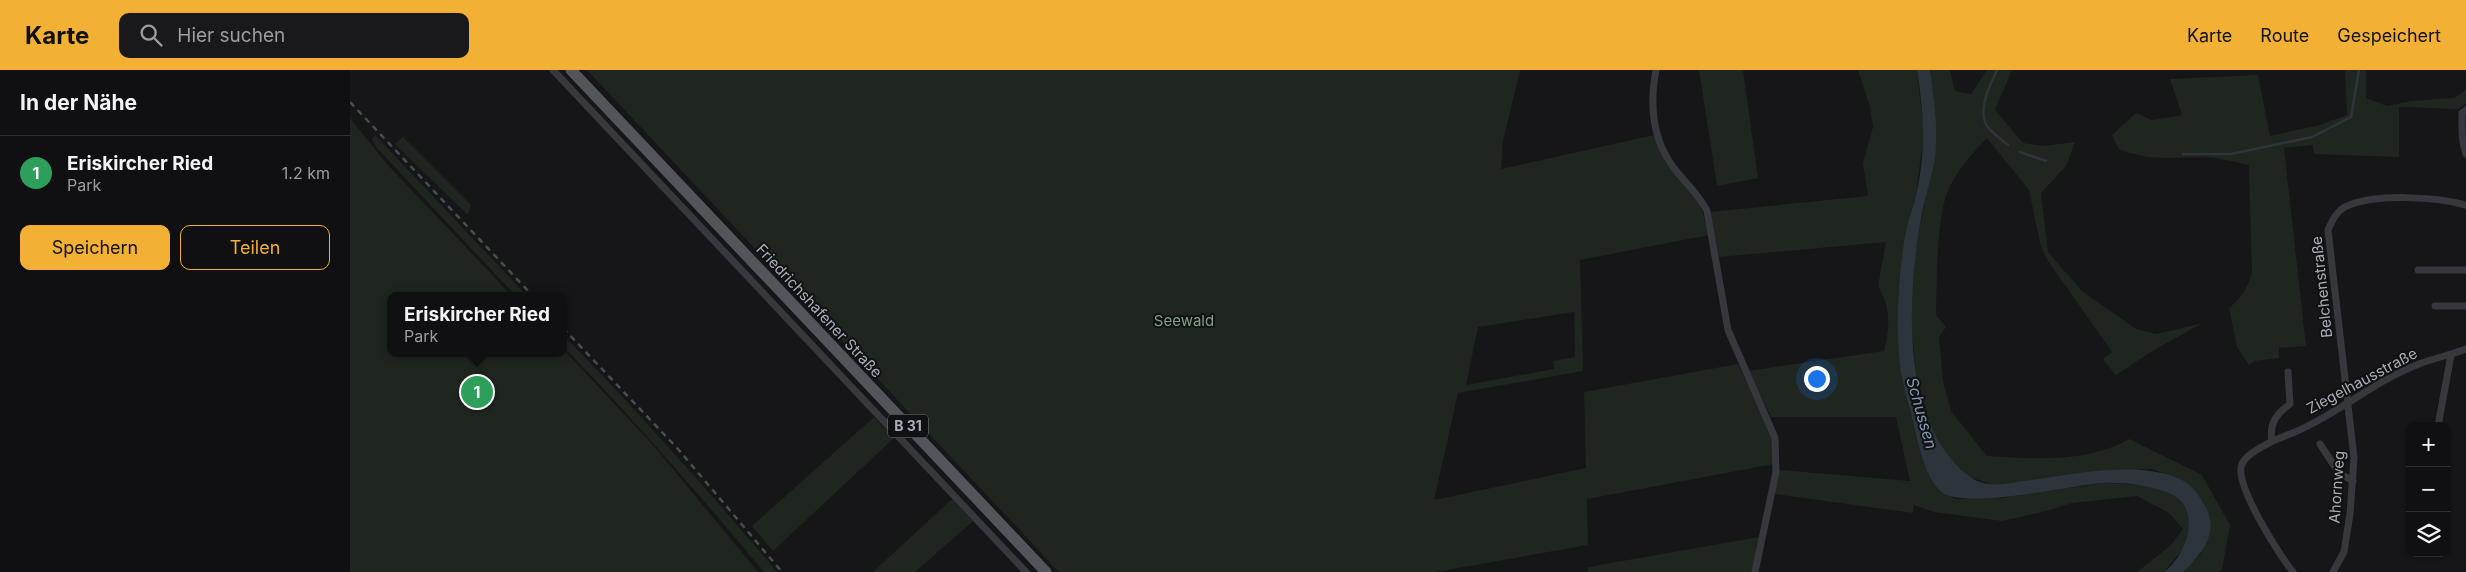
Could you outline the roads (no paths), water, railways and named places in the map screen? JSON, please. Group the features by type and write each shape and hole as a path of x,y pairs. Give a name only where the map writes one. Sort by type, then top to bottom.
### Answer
{"main road":[{"name":"Friedrichshafener Straße","path":"571,70 1046,572"}],"street":[{"path":"553,70 1026,572"},
{"path":"1656,70 1652,104 1655,129 1661,148 1669,161 1699,196 1707,212 1728,330 1775,438 1776,472 1755,572"},
{"path":"2466,110 2462,113 2462,143 2466,154"},
{"name":"Belchenstraße","path":"2348,402 2328,230 2336,214 2346,206 2399,198 2426,198 2466,205"},
{"path":"2418,270 2466,270"},
{"path":"2434,306 2466,306"},
{"name":"Ziegelhausstraße","path":"2293,572 2261,524 2248,498 2240,469 2246,458 2272,441 2297,432 2419,364 2466,349"},
{"path":"2439,422 2451,355"},
{"name":"Ziegelhausstraße","path":"2272,441 2270,428 2281,410 2290,404 2288,372"},
{"name":"Ahornweg","path":"2333,572 2344,552 2353,481 2353,434 2348,402"},
{"path":"2320,444 2340,473 2353,481"}],"water":[{"name":"Schussen","path":"1917,70 1930,70 1936,124 1936,152 1916,250 1912,320 1914,356 1920,392 1930,424 1947,453 1969,476 1983,483 2007,484 2086,472 2127,469 2164,473 2180,479 2196,492 2205,505 2211,528 2206,544 2201,552 2183,572 2164,572 2172,565 2181,552 2187,537 2189,523 2183,504 2179,499 2166,492 2135,484 2102,483 2015,496 1967,498 1949,496 1938,489 1933,482 1919,448 1901,373 1898,339 1898,304 1903,253 1906,231 1919,180 1923,149 1921,101"}],"waterway":[{"path":"1997,70 1984,105 1984,120 1989,129 2008,145"},
{"path":"2183,154 2231,154 2312,137 2351,117 2359,70"},
{"path":"2020,152 2046,161"}],"railway":[{"path":"350,102 529,292"},
{"path":"567,332 678,449 782,572"}],"place":[{"name":"Eriskircher Ried","path":"477,392"}],"park label":[{"name":"Seewald","path":"1184,321"}]}
